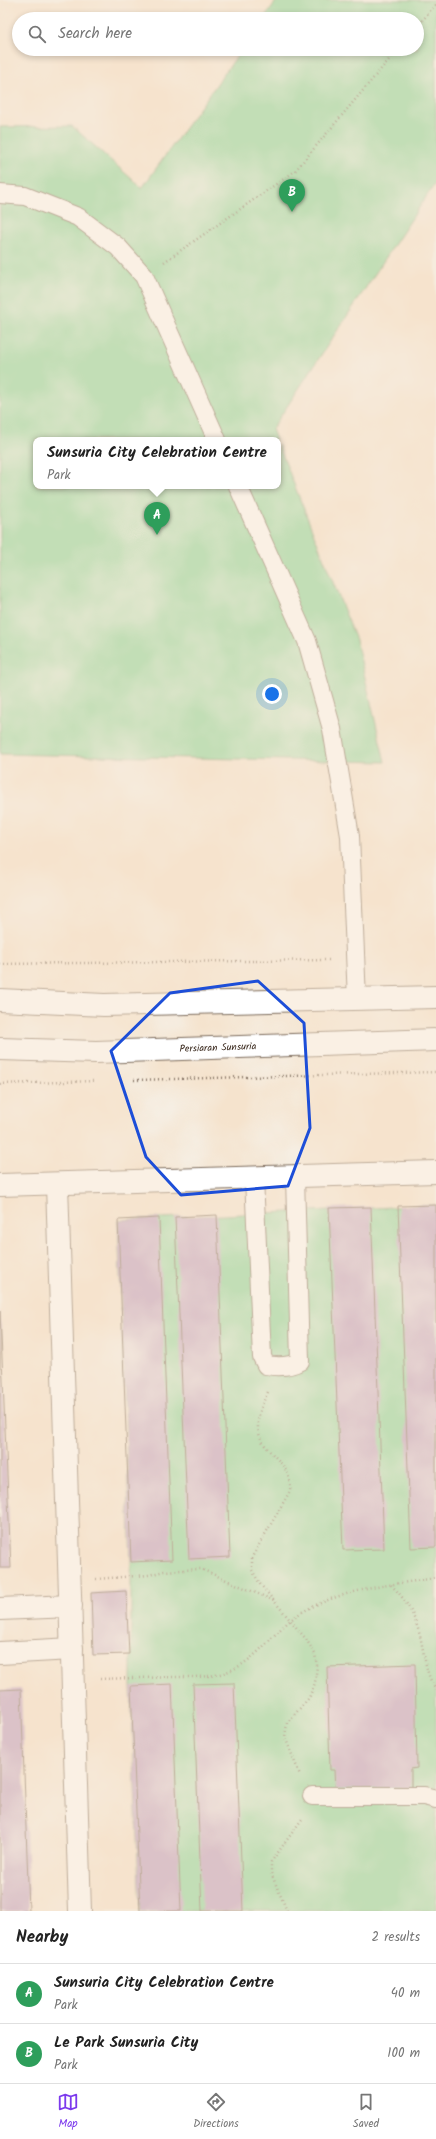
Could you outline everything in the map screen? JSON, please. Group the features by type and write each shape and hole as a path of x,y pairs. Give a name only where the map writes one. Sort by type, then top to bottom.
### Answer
{"street":[{"path":"0,1000 104,1005 436,997"},
{"name":"Persiaran Sunsuria","path":"0,1049 96,1052 436,1040"},
{"path":"0,1185 436,1172"},
{"path":"58,1184 80,1911"},
{"path":"0,1609 71,1606"},
{"path":"0,1653 72,1649"}],"lane":[{"path":"0,194 24,196 78,217 118,247 144,276 216,437"},
{"path":"239,489 307,642 332,729 350,836 357,1000"},
{"path":"254,1178 262,1357 266,1365 273,1366 292,1365 300,1360 295,1177"},
{"path":"312,1796 424,1796 436,1799"}],"path":[{"path":"424,19 436,4"},
{"path":"144,276 295,171 392,56"},
{"path":"0,964 355,960"},
{"path":"127,1080 436,1072"},
{"path":"0,1084 95,1081"},
{"path":"273,1366 268,1392 261,1405 257,1419 258,1434 267,1448 282,1465 291,1480 290,1491 252,1557 252,1570 271,1599 292,1621 315,1654 317,1665 315,1683 309,1698 287,1723 285,1738 288,1748 312,1796 301,1822 271,1862 271,1873 287,1911"},
{"path":"70,1582 148,1575 164,1570 201,1569 271,1599"},
{"path":"73,1679 191,1677 228,1672 241,1666 299,1614 345,1594 436,1578"},
{"path":"392,1585 404,1597 412,1614 420,1636 426,1670 436,1690"}],"highlighted area":[{"path":"258,981 304,1023 310,1128 288,1186 181,1195 146,1157 111,1051 170,993"}],"green space":[{"path":"277,0 436,0 436,182 272,429 275,437 33,437 33,489 281,489 281,452 356,640 385,762 0,754 0,127 72,126 142,188 237,56 424,56 424,12 268,12"},
{"path":"436,1205 436,1911 140,1911 131,1686 131,1562 118,1220"}],"building":[{"path":"436,1205 436,1547 411,1548 398,1206"},
{"path":"371,1207 384,1549 343,1550 329,1208"},
{"path":"217,1215 230,1557 189,1559 175,1217"},
{"path":"159,1218 172,1560 131,1562 118,1220"},
{"path":"0,1311 11,1568 0,1568"},
{"path":"126,1591 129,1654 93,1655 91,1593"},
{"path":"415,1664 417,1768 411,1769 411,1788 335,1790 334,1770 330,1770 327,1667"},
{"path":"234,1683 243,1911 202,1911 193,1684"},
{"path":"172,1684 181,1911 140,1911 131,1686"},
{"path":"21,1689 29,1911 0,1911 0,1690"}],"place":[{"name":"Le Park Sunsuria City","path":"292,212"},
{"name":"Sunsuria City Celebration Centre","path":"157,535"}]}
